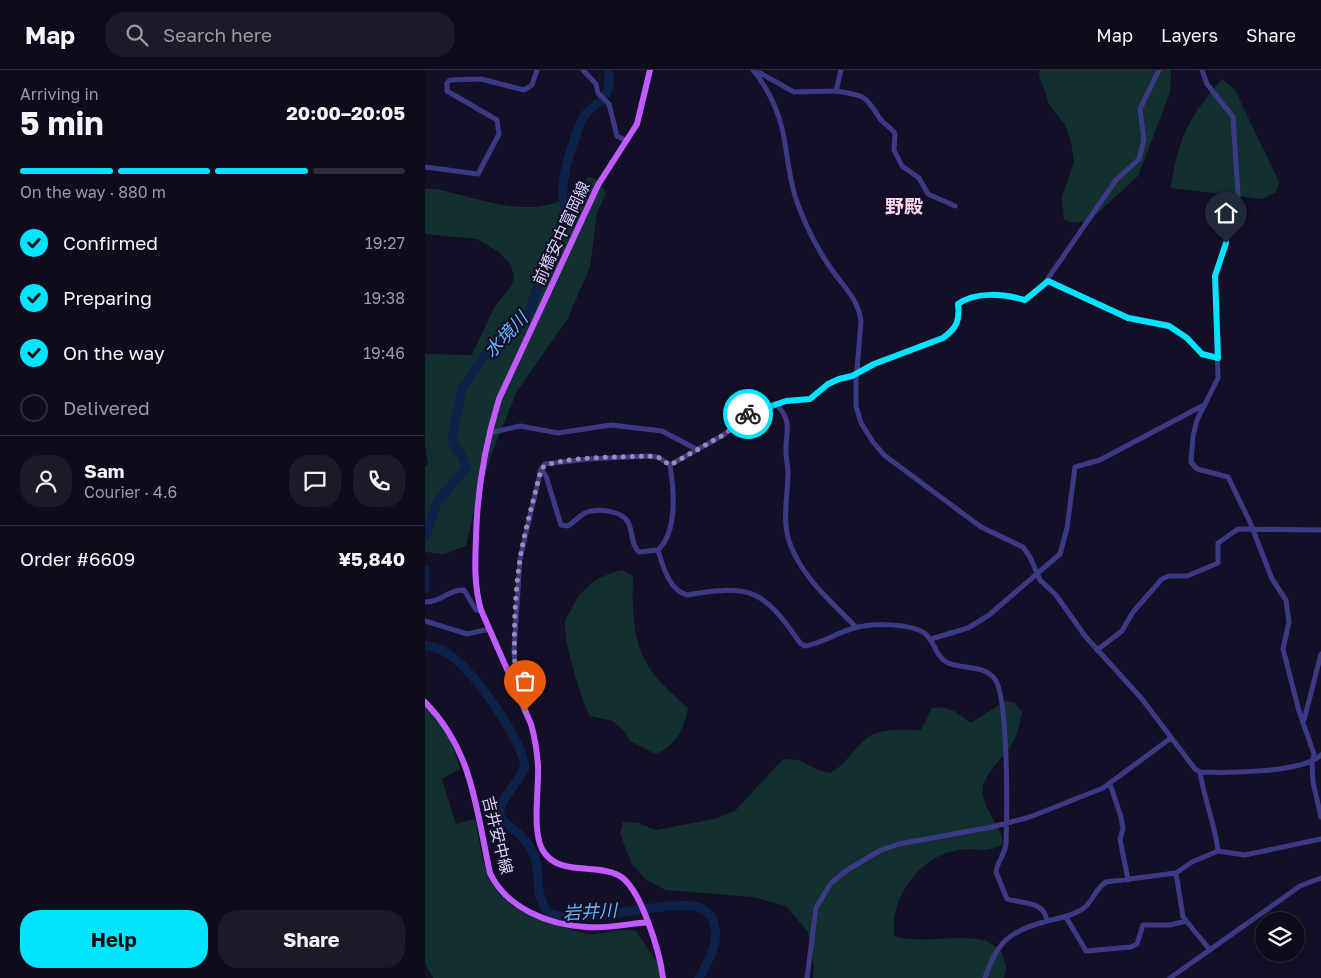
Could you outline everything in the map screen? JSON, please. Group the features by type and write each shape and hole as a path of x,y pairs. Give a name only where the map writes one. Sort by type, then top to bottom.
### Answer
{"main road":[{"name":"前橋安中富岡線","path":"647,920 637,899 621,876 611,872 568,867 554,862 542,849 538,832 536,743 531,724 481,610 476,592 475,570 477,502 489,433 511,370 598,185 637,124 650,70"},
{"name":"吉井安中線","path":"425,702 437,714 457,745 470,778 490,873 495,883 506,896 524,910 545,919 567,925 603,927 647,920"},
{"path":"647,920 661,965 663,978"}],"street":[{"path":"425,167 478,174 499,134 497,120 447,91 447,83 450,80 481,79 524,90 532,85 537,70"},
{"path":"583,70 597,84 598,93 609,104 617,136 627,141"},
{"path":"836,91 841,70"},
{"path":"670,465 725,434 746,415 776,404 810,399 828,384 943,338 953,330 959,318 958,304 965,299 1000,294 1025,300 1048,281 1106,193 1116,180 1139,159 1144,140 1140,109 1159,70"},
{"path":"1203,70 1207,84 1233,117 1237,210 1215,276 1218,378 1202,406 1193,436 1193,466 1228,478 1252,528 1261,556 1287,606 1289,622 1283,649 1299,711 1304,720 1314,754 1312,762 1313,782 1321,817"},
{"path":"755,72 761,73 794,92 836,91 860,95 869,100 883,122 895,134 894,150 902,166 919,178 928,194 955,206"},
{"path":"755,72 771,101 781,126 795,197 800,211 821,251 848,289 860,312 856,406 861,423 884,455 981,527 1023,547 1030,557 1036,574 1056,595 1097,650 1141,699 1192,766 1200,772 1244,772 1312,762 1321,755"},
{"path":"1048,281 1128,318 1169,326 1187,338 1202,354 1218,358"},
{"path":"776,404 786,418 789,433 786,454 788,473 786,514 788,539 793,552 823,594 855,627"},
{"path":"931,639 968,628 989,615 1060,554 1067,528 1075,467 1100,460 1202,406"},
{"path":"489,433 520,426 558,433 611,425 662,431 698,450"},
{"path":"513,684 516,682 514,651 520,559 541,469 545,464 565,460 647,456 658,457 670,465"},
{"path":"541,469 546,476 555,512 563,527 569,526 588,512 614,513 625,518 629,524 636,549 639,552 658,550 668,537 673,510 670,465"},
{"path":"1097,650 1122,631 1133,612 1162,579 1169,576 1187,576 1218,563 1218,542 1231,532 1252,528 1321,530"},
{"path":"658,550 670,581 680,593 687,595 730,589 752,593 763,598 777,611 800,643 805,646 855,627 871,625 905,627 920,630 931,639 946,662 987,672 999,685 1004,716 1005,850 996,869 1000,885 1007,899 1034,904 1043,910 1047,921"},
{"path":"425,602 437,601 452,592 464,590 475,610 481,610"},
{"path":"425,621 467,634 489,629"},
{"path":"1304,720 1321,654"},
{"path":"807,978 816,908 831,883 847,870 881,850 899,844 1005,824 1030,817 1110,784 1171,738"},
{"path":"1200,772 1207,804 1216,830 1218,851"},
{"path":"1110,784 1121,817 1123,829 1120,839 1128,880"},
{"path":"985,978 992,957 1001,944 1021,930 1047,921 1067,917 1088,906 1103,883 1176,873 1192,862 1218,851 1245,855 1321,839"},
{"path":"1176,873 1182,912 1186,921 1210,950"},
{"path":"1170,978 1300,886 1321,878"},
{"path":"1067,917 1086,950 1131,947 1137,944 1143,925 1171,925 1186,921"}],"green space":[{"path":"1040,70 1171,70 1170,93 1138,176 1090,220 1074,223 1064,220 1062,197 1074,162 1071,142 1065,125 1049,104 1039,75"},
{"path":"1222,79 1235,90 1279,182 1276,192 1262,199 1171,188 1177,156 1187,129 1201,104"},
{"path":"588,177 600,183 606,194 597,212 590,267 567,320 517,391 493,450 474,511 466,546 444,554 425,552 425,467 428,464 425,443 425,354 472,355 494,308 512,285 514,276 511,265 500,253 477,239 425,234 425,189 436,189 516,207 532,207 547,205 566,198"},
{"path":"622,570 633,576 634,624 644,659 658,680 688,708 678,736 662,751 655,754 630,741 624,731 613,721 590,716 578,684 565,631 567,617 576,600 586,588 606,575"},
{"path":"1006,701 1015,703 1022,712 1019,727 1010,748 992,769 983,786 984,801 999,830 1003,844 986,850 958,850 944,854 931,861 910,881 902,894 894,922 894,936 917,939 963,938 988,942 1002,952 1006,968 1004,978 813,978 814,967 808,932 786,906 753,897 666,890 645,879 632,864 620,834 623,822 638,823 656,830 714,819 735,811 783,759 799,760 818,770 830,773 841,765 862,742 872,735 893,730 921,730 932,708 943,708 953,711 970,723"},
{"path":"425,706 438,720 447,735 455,751 460,769 442,779 456,824 475,819 486,871 499,894 510,904 526,912 579,932 596,934 624,930 636,931 659,965 660,978 433,978 425,963"}],"waterway":[{"name":"水境川","path":"425,537 437,502 466,468 463,458 454,446 452,439 462,388 491,346 524,319 530,310 541,276 565,219 563,187 570,152 583,118 604,97 608,90 608,70"},
{"name":"水境川","path":"425,569 425,589"},
{"name":"岩井川","path":"425,645 450,655 472,676 495,706 515,739 525,767 501,805 500,815 505,823 529,845 534,854 540,897 546,909 556,915 573,917 666,906 700,908 712,917 716,934 713,949 699,978"}],"way so far":[{"path":"525,711 513,684 516,682 514,651 516,598 525,533 541,469 545,464 565,460 647,456 658,457 670,465 725,434 748,414"}],"district":[{"name":"野殿","path":"904,206"}],"route":[{"path":"748,414 786,401 810,399 828,384 943,338 953,330 959,318 958,304 965,299 1000,294 1025,300 1048,281 1128,318 1149,320 1169,326 1187,338 1202,354 1218,358 1215,276 1217,264 1226,243"}]}
